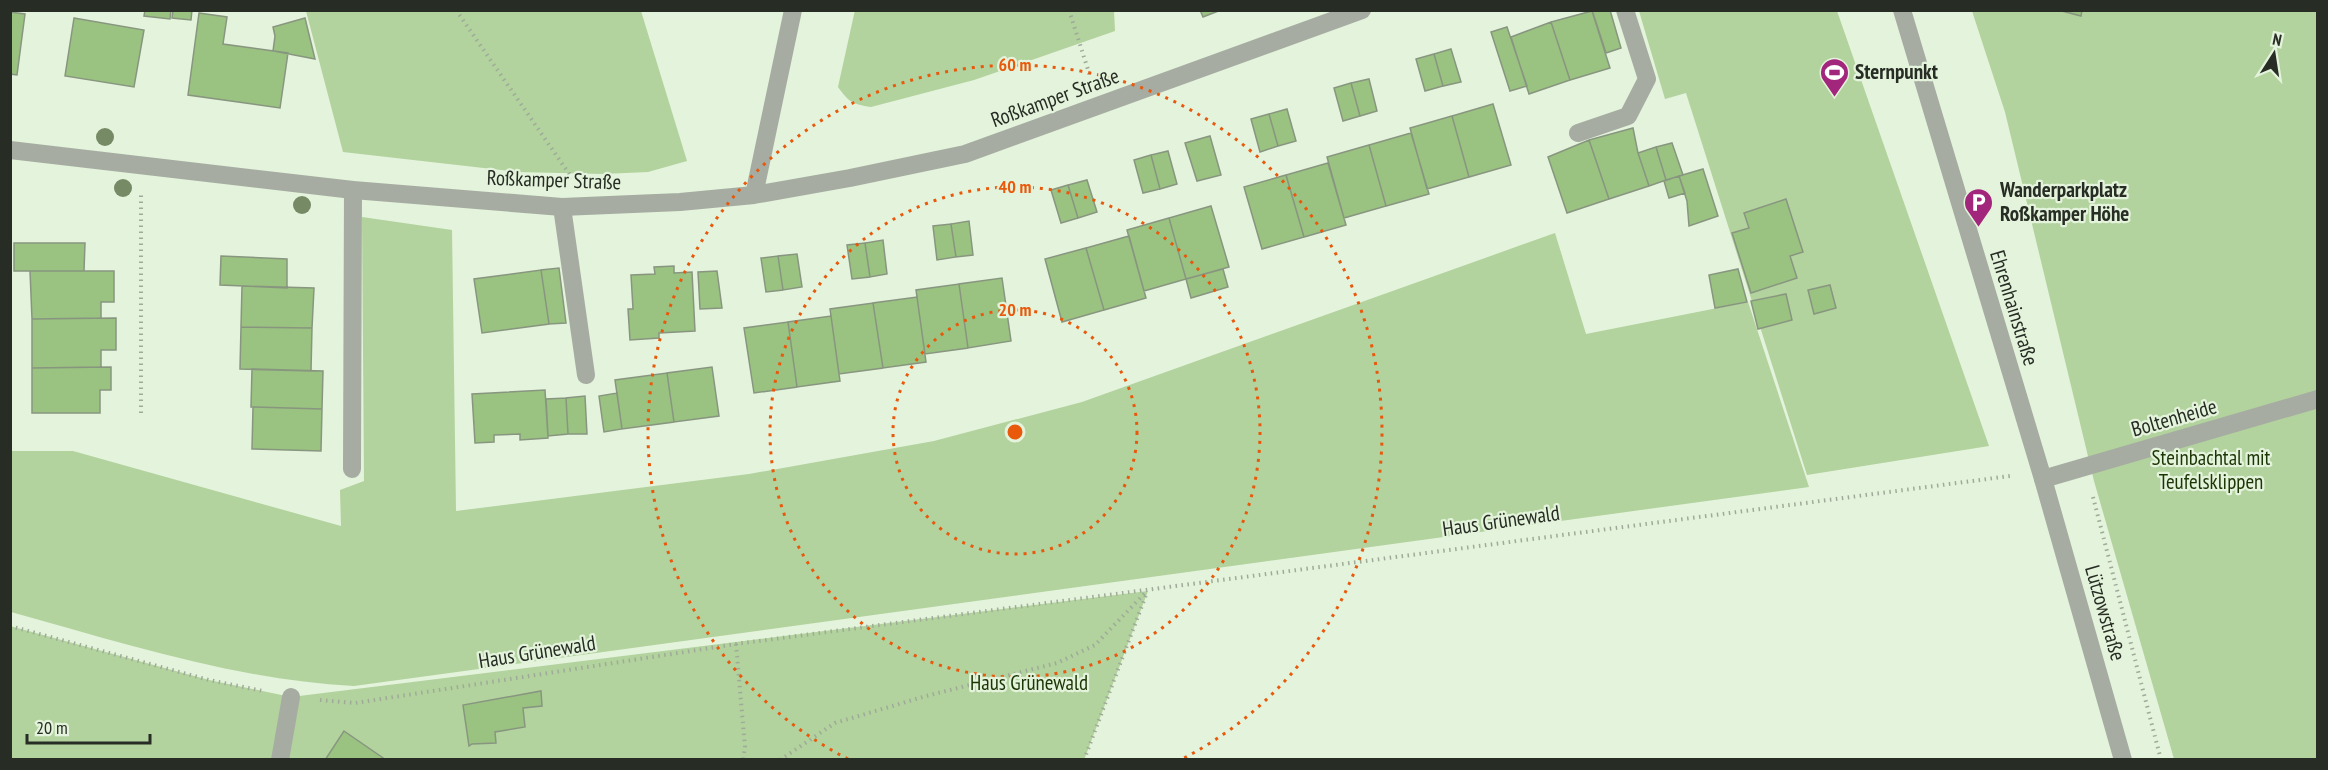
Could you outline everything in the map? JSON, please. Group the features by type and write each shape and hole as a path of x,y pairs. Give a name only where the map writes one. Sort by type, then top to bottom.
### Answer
{"street":[{"path":"754,195 793,10"},
{"name":"Roßkamper Straße","path":"10,150 353,190 562,207 680,202 754,195 965,154 1362,10"},
{"path":"1578,133 1628,116 1647,79 1625,10"},
{"name":"Ehrenhainstraße","path":"1902,10 2041,476"},
{"path":"352,469 353,190"},
{"path":"562,207 586,375"},
{"name":"Boltenheide","path":"2041,476 2086,467 2318,399"},
{"name":"Lützowstraße","path":"2041,476 2123,759"},
{"path":"280,759 291,697"}],"path":[{"path":"456,10 592,207"},
{"path":"1069,10 1100,105"},
{"path":"141,166 141,413"},
{"path":"2086,467 2161,759"},
{"name":"Haus Grünewald","path":"10,626 209,680 291,697 355,704 736,644 2041,476"},
{"path":"780,759 835,723 926,696 1057,663 1095,645 1148,591"},
{"path":"1084,759 1148,591"},
{"path":"736,644 745,747 743,759"}],"green space":[{"path":"855,10 1114,11 1115,31 974,80 871,107 852,101 838,87"},
{"path":"306,11 641,11 687,161 648,172 602,174 518,172 343,152"},
{"name":"Sternpunkt","path":"1639,11 1837,11 1989,446 1807,475 1686,93 1665,99"},
{"name":"Steinbachtal mit Teufelsklippen","path":"1972,11 2317,11 2317,759 2174,759 2094,481 2005,112"},
{"path":"362,217 452,230 456,511 749,474 934,441 1082,402 1555,233 1586,334 1748,302 1809,487 354,686 310,682 224,668 11,612 10,451 73,451 341,526 340,490 364,481"},
{"name":"Haus Grünewald","path":"1148,591 1084,760 11,759 10,626 209,680 291,697"}],"building":[{"path":"145,10 171,10 170,19 144,16"},
{"path":"173,10 192,10 191,20 172,18"},
{"path":"1200,10 1221,10 1203,17"},
{"path":"1592,10 1610,10 1621,48 1606,53"},
{"path":"2058,10 2082,10 2081,16"},
{"path":"1592,11 1610,68 1570,80 1551,22"},
{"path":"10,12 25,14 17,75 10,74"},
{"path":"199,13 227,17 223,44 288,53 280,108 188,95"},
{"path":"74,18 144,30 134,87 65,76"},
{"path":"305,18 315,59 273,51 275,36 273,27"},
{"path":"1551,22 1570,80 1529,94 1511,37"},
{"path":"1507,27 1527,86 1510,91 1491,32"},
{"path":"1451,49 1461,82 1443,86 1434,54"},
{"path":"1434,54 1443,86 1425,91 1416,59"},
{"path":"1369,79 1377,111 1360,116 1351,83"},
{"path":"1351,83 1360,116 1343,121 1334,88"},
{"path":"1493,104 1511,165 1469,177 1452,116"},
{"path":"1287,109 1296,141 1278,146 1269,114"},
{"path":"1269,114 1278,146 1260,152 1251,119"},
{"path":"1452,116 1469,177 1427,189 1410,128"},
{"path":"1633,128 1638,153 1649,186 1609,199 1589,140"},
{"path":"1411,133 1429,194 1386,206 1369,145"},
{"path":"1210,136 1221,175 1197,181 1185,143"},
{"path":"1589,140 1609,199 1567,213 1548,157"},
{"path":"1672,143 1683,175 1666,180 1656,147"},
{"path":"1369,145 1386,206 1344,218 1327,157"},
{"path":"1656,147 1666,180 1649,186 1638,153"},
{"path":"1168,151 1177,184 1160,189 1151,155"},
{"path":"1151,155 1160,189 1143,193 1134,160"},
{"path":"1328,163 1346,225 1304,237 1286,175"},
{"path":"1703,169 1718,216 1689,226 1687,201 1679,176"},
{"path":"1286,175 1304,237 1262,249 1244,187"},
{"path":"1679,176 1685,193 1669,198 1664,181"},
{"path":"1087,180 1097,212 1078,218 1068,185"},
{"path":"1068,185 1078,218 1061,223 1051,190"},
{"path":"1786,199 1803,252 1790,256 1797,278 1751,293 1732,233 1749,228 1744,213"},
{"path":"1211,206 1229,267 1186,279 1169,218"},
{"path":"1169,218 1186,279 1144,291 1127,230"},
{"path":"969,221 973,255 956,257 951,224"},
{"path":"951,224 956,257 937,260 933,226"},
{"path":"1129,236 1146,298 1104,310 1086,248"},
{"path":"883,240 887,274 870,277 865,243"},
{"path":"14,243 85,243 84,271 14,271"},
{"path":"865,243 870,277 852,279 847,245"},
{"path":"1086,248 1104,310 1062,322 1045,259"},
{"path":"797,254 802,287 783,290 778,256"},
{"path":"221,256 287,259 287,288 220,285"},
{"path":"778,256 783,290 766,292 761,258"},
{"path":"674,266 674,273 692,272 695,331 659,333 659,338 630,340 628,309 633,309 631,275 655,274 654,267"},
{"path":"559,268 566,323 549,324 541,270"},
{"path":"1223,269 1228,287 1191,298 1186,279"},
{"path":"1738,269 1747,302 1715,308 1709,275"},
{"path":"541,270 549,324 482,333 474,279"},
{"path":"30,271 114,271 114,302 101,302 101,318 32,319"},
{"path":"717,271 722,308 700,309 698,272"},
{"path":"1002,278 1011,341 968,348 959,284"},
{"path":"959,284 968,348 925,354 916,290"},
{"path":"1830,285 1836,308 1814,314 1808,290"},
{"path":"242,286 314,288 312,328 241,327"},
{"path":"1786,294 1792,320 1758,329 1751,301"},
{"path":"917,297 926,362 883,368 873,303"},
{"path":"873,303 883,368 839,374 830,309"},
{"path":"831,316 840,381 797,387 788,322"},
{"path":"116,318 116,350 101,350 101,367 32,368 32,319"},
{"path":"788,322 797,387 754,393 744,328"},
{"path":"241,327 312,328 311,371 240,369"},
{"path":"111,367 111,390 100,390 100,413 32,413 32,368"},
{"path":"712,367 719,416 674,422 667,373"},
{"path":"252,369 323,371 322,409 251,407"},
{"path":"667,373 674,422 622,429 615,380"},
{"path":"545,390 548,438 520,440 520,434 494,435 494,442 475,443 472,394"},
{"path":"617,393 622,429 604,432 599,396"},
{"path":"585,396 587,434 568,434 566,398"},
{"path":"566,398 568,434 548,436 546,399"},
{"path":"253,407 322,409 321,451 252,449"},
{"path":"541,691 542,706 523,708 525,727 495,732 496,743 469,746 463,705"},
{"path":"344,731 386,760 325,760"}],"place":[{"name":"Sternpunkt","path":"1834,98"},
{"name":"Wanderparkplatz Roßkamper Höhe","path":"1979,228"}]}
